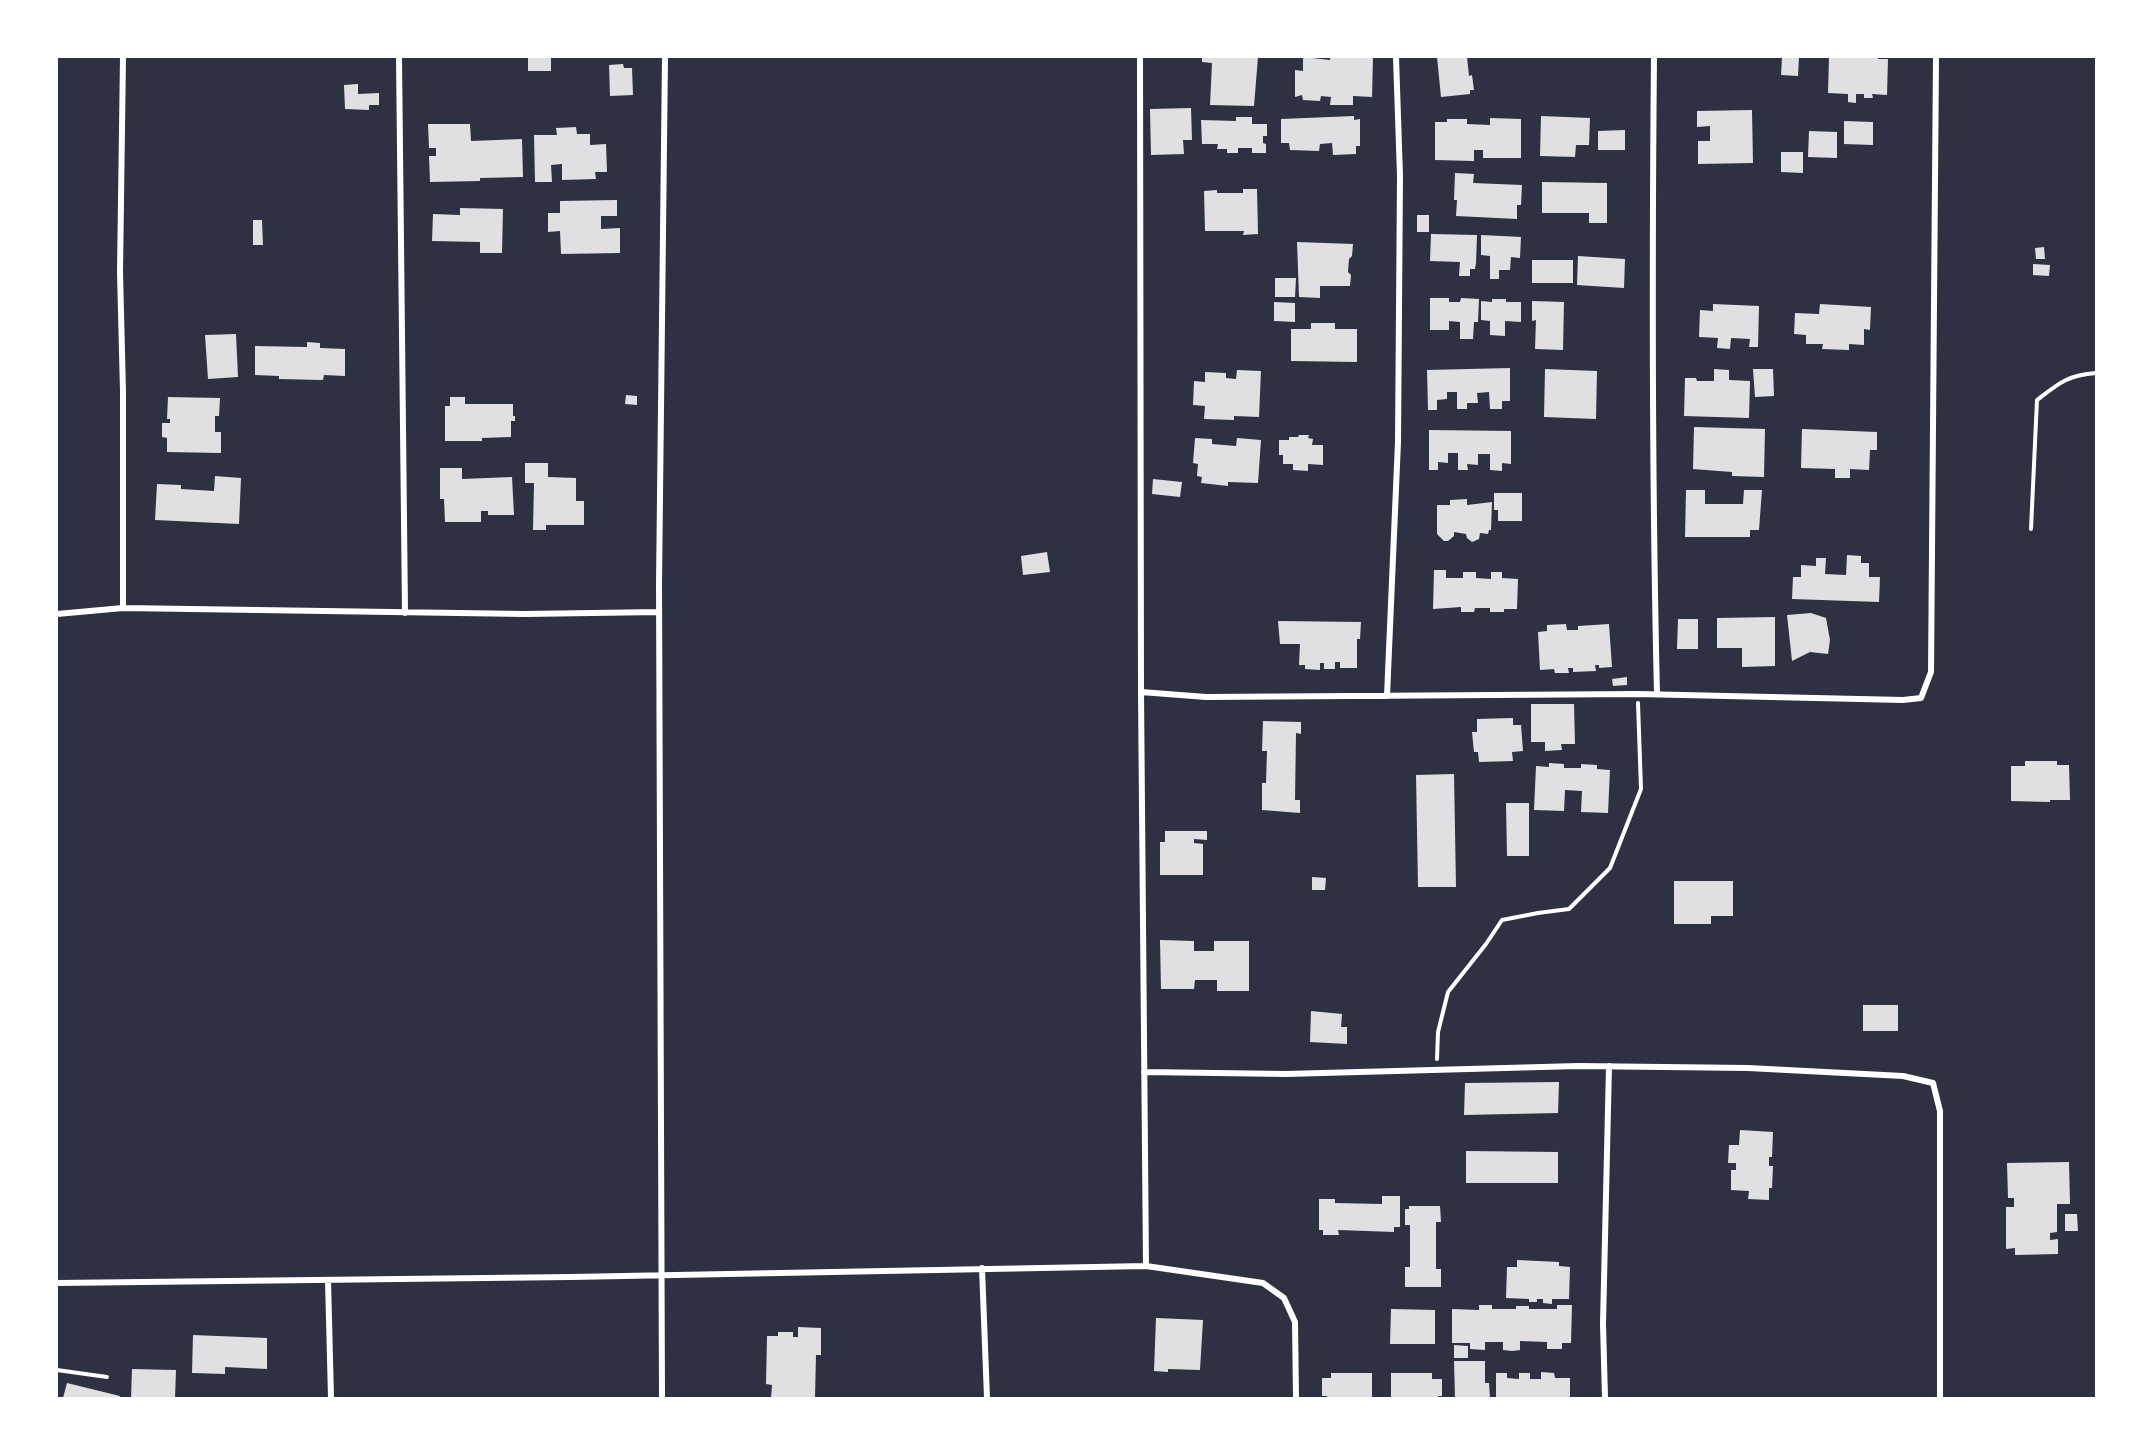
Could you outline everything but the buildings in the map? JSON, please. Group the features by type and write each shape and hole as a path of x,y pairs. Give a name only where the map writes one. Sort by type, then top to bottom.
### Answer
{"street":[{"path":"123,57 120,272 123,392 123,608"},
{"path":"399,57 405,613"},
{"path":"662,1398 659,612 665,57"},
{"path":"1140,57 1141,692 1146,1266"},
{"path":"1387,696 1398,442 1400,176 1396,57"},
{"path":"1654,57 1652,341 1657,694"},
{"path":"1141,692 1206,697 1657,694 1903,700 1921,698 1931,672 1936,57"},
{"path":"57,614 123,608 405,613 659,612"},
{"path":"1144,1072 1286,1074 1609,1066 1748,1068 1903,1076 1933,1083 1941,1111 1940,1398"},
{"path":"1605,1398 1603,1324 1609,1066"},
{"path":"57,1283 1146,1266 1263,1283 1284,1298 1295,1322 1296,1398"},
{"path":"982,1268 987,1398"},
{"path":"328,1280 331,1398"}],"lane":[{"path":"2031,529 2037,400 2057,384 2076,375 2096,374"}],"path":[{"path":"1436,1070 1438,1032 1449,992 1502,921 1569,909 1610,868 1641,789 1638,694"},
{"path":"57,1370 107,1377"}]}
